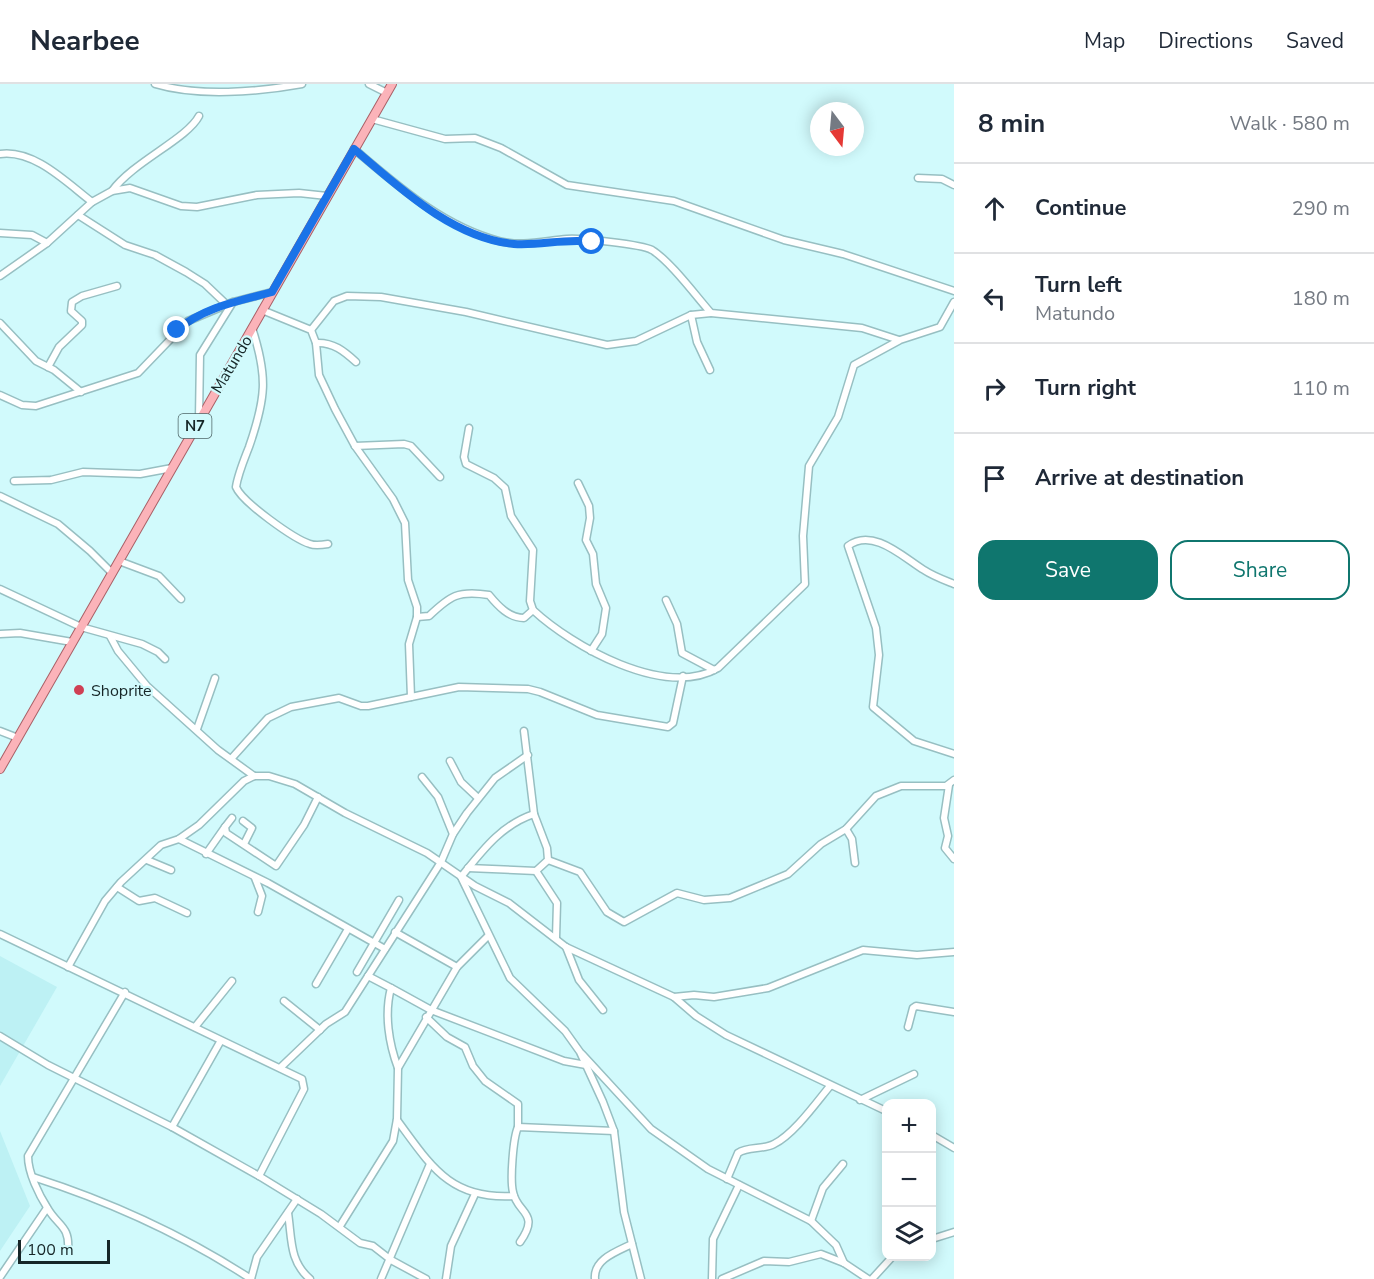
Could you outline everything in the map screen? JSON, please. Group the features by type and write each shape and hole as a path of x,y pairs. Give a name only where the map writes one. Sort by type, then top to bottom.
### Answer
{"main road":[{"name":"Matundo","path":"0,769 392,84"}],"street":[{"path":"155,84 196,90 259,91 302,84"},
{"path":"369,84 387,93"},
{"path":"112,191 126,174 190,127 199,116"},
{"path":"372,119 445,139 475,138 501,148 567,185 674,201 784,240 843,254 954,291"},
{"path":"354,149 436,214 468,230 500,242 517,244 573,239 650,249 711,313"},
{"path":"0,154 27,158 92,202"},
{"path":"918,178 942,179 954,184"},
{"path":"0,276 47,243 92,202 112,191 130,188 181,206 197,207 257,195 327,196"},
{"path":"78,215 123,244 155,255 186,272 230,303"},
{"path":"0,233 32,236 47,243"},
{"path":"48,367 59,347 82,326 82,321 70,311 72,302 82,296 117,286"},
{"path":"0,395 29,407 138,373 188,321 230,303 272,292"},
{"path":"311,330 334,301 346,296 381,297 465,312 607,345 636,341 691,315 711,313 862,328 900,340"},
{"path":"469,428 464,457 466,464 494,477 505,488 511,516 533,550 530,601 533,610 591,651 610,661 649,672 682,676 714,670 805,584 803,536 810,464 838,417 854,365 900,340 939,327 954,302"},
{"path":"199,418 200,355 230,303"},
{"path":"262,310 311,330 316,343 321,380 355,446 393,500 405,523 408,580 416,602 417,617 409,644 411,697"},
{"path":"691,315 701,353 710,370"},
{"path":"0,323 26,353 81,392"},
{"path":"252,328 262,359 264,377 259,417 236,487 248,504 290,533 312,545 328,544"},
{"path":"316,343 342,350 356,362"},
{"path":"355,446 404,444 411,446 440,477"},
{"path":"14,481 51,480 83,472 140,474 172,468"},
{"path":"578,483 589,506 590,518 586,540 594,554 596,584 606,608 603,634 591,651"},
{"path":"0,496 52,521 84,545 112,573"},
{"path":"954,584 924,570 890,547 868,542 854,542 848,546 876,627 879,655 873,707 914,741 954,754"},
{"path":"119,561 159,576 181,599"},
{"path":"0,589 81,627 142,644 159,652 165,659"},
{"path":"417,617 429,616 439,604 452,596 470,593 489,595 498,607 518,618 524,618 533,610"},
{"path":"666,600 677,624 682,653 714,670"},
{"path":"0,634 20,633 72,642"},
{"path":"110,636 117,651 147,686 254,776 282,779 441,862 461,877 509,903 566,947 674,997 696,1016 726,1035 882,1109"},
{"path":"231,759 268,717 291,707 339,699 368,706 465,687 534,690 597,715 668,727 673,723 682,676"},
{"path":"197,729 215,678"},
{"path":"0,731 18,738"},
{"path":"524,731 534,814 547,848 548,860"},
{"path":"280,1068 320,1030 345,1012 441,862 453,834 478,798 500,773 528,755"},
{"path":"450,761 461,782 478,798"},
{"path":"68,967 105,901 117,887 161,845 179,839 199,825 244,781 254,776"},
{"path":"422,777 438,796 453,834"},
{"path":"548,860 580,872 607,912 624,922 677,893 715,901 730,898 778,878 796,868 823,843 846,829 876,796 892,789 912,785 951,783 944,818 948,836 945,848 954,860"},
{"path":"225,827 226,833 276,866 304,825 318,797"},
{"path":"461,877 504,829 517,820 534,814"},
{"path":"206,854 232,818"},
{"path":"243,821 252,828 244,844"},
{"path":"846,829 852,839 855,863"},
{"path":"179,839 255,877 385,950"},
{"path":"147,860 171,870"},
{"path":"468,868 536,871 548,860"},
{"path":"536,871 557,903 556,938"},
{"path":"255,877 262,896 258,912"},
{"path":"461,877 510,978 565,1031 580,1052 651,1129 686,1156 811,1221 836,1245 844,1263"},
{"path":"117,887 139,901 155,898 188,913"},
{"path":"357,972 399,900"},
{"path":"316,984 348,929"},
{"path":"395,932 457,967"},
{"path":"0,934 125,992 220,1042 302,1079 304,1086 259,1176"},
{"path":"398,1068 457,967 488,936"},
{"path":"566,947 579,980 603,1010"},
{"path":"674,997 694,995 714,998 768,988 863,950 917,955 954,952"},
{"path":"368,976 431,1010 564,1062 586,1065"},
{"path":"195,1027 232,981"},
{"path":"340,1226 393,1141 397,1119 398,1068 390,1042 388,997 391,988"},
{"path":"68,1250 63,1225 47,1208 33,1177 28,1161 30,1151 125,992"},
{"path":"284,1001 320,1030"},
{"path":"909,1028 912,1008 916,1006 954,1012"},
{"path":"426,1017 447,1037 465,1047 473,1066 485,1081 518,1104 514,1196 528,1218 527,1231 520,1242"},
{"path":"0,1036 75,1079 172,1127 259,1176 340,1226 357,1240 373,1246 391,1260 426,1279"},
{"path":"172,1127 220,1042"},
{"path":"580,1052 614,1131 624,1212 641,1279"},
{"path":"860,1100 914,1074"},
{"path":"727,1179 740,1151 767,1147 779,1142 810,1111 830,1086"},
{"path":"397,1119 430,1164 462,1190 475,1194 514,1196"},
{"path":"518,1127 614,1131"},
{"path":"936,1137 954,1147"},
{"path":"381,1279 430,1164"},
{"path":"811,1221 823,1188 843,1164"},
{"path":"33,1177 90,1197 175,1236 251,1279 257,1257 297,1199"},
{"path":"712,1279 712,1239 739,1185"},
{"path":"446,1279 451,1246 475,1194"},
{"path":"0,1277 47,1208"},
{"path":"288,1213 293,1258 297,1267 310,1279"},
{"path":"936,1238 954,1232"},
{"path":"595,1279 595,1272 604,1259 632,1244"},
{"path":"722,1279 764,1261 789,1262 821,1254 844,1263 868,1279"},
{"path":"872,1279 889,1261"}],"shaded area":[{"path":"0,956 57,987 0,1086"},
{"path":"0,1131 30,1206 0,1251"}],"place":[{"name":"Shoprite","path":"79,690"}],"route":[{"path":"177,330 188,321 217,307 272,292 354,149 436,214 468,230 500,242 517,244 568,239 592,242"}]}
